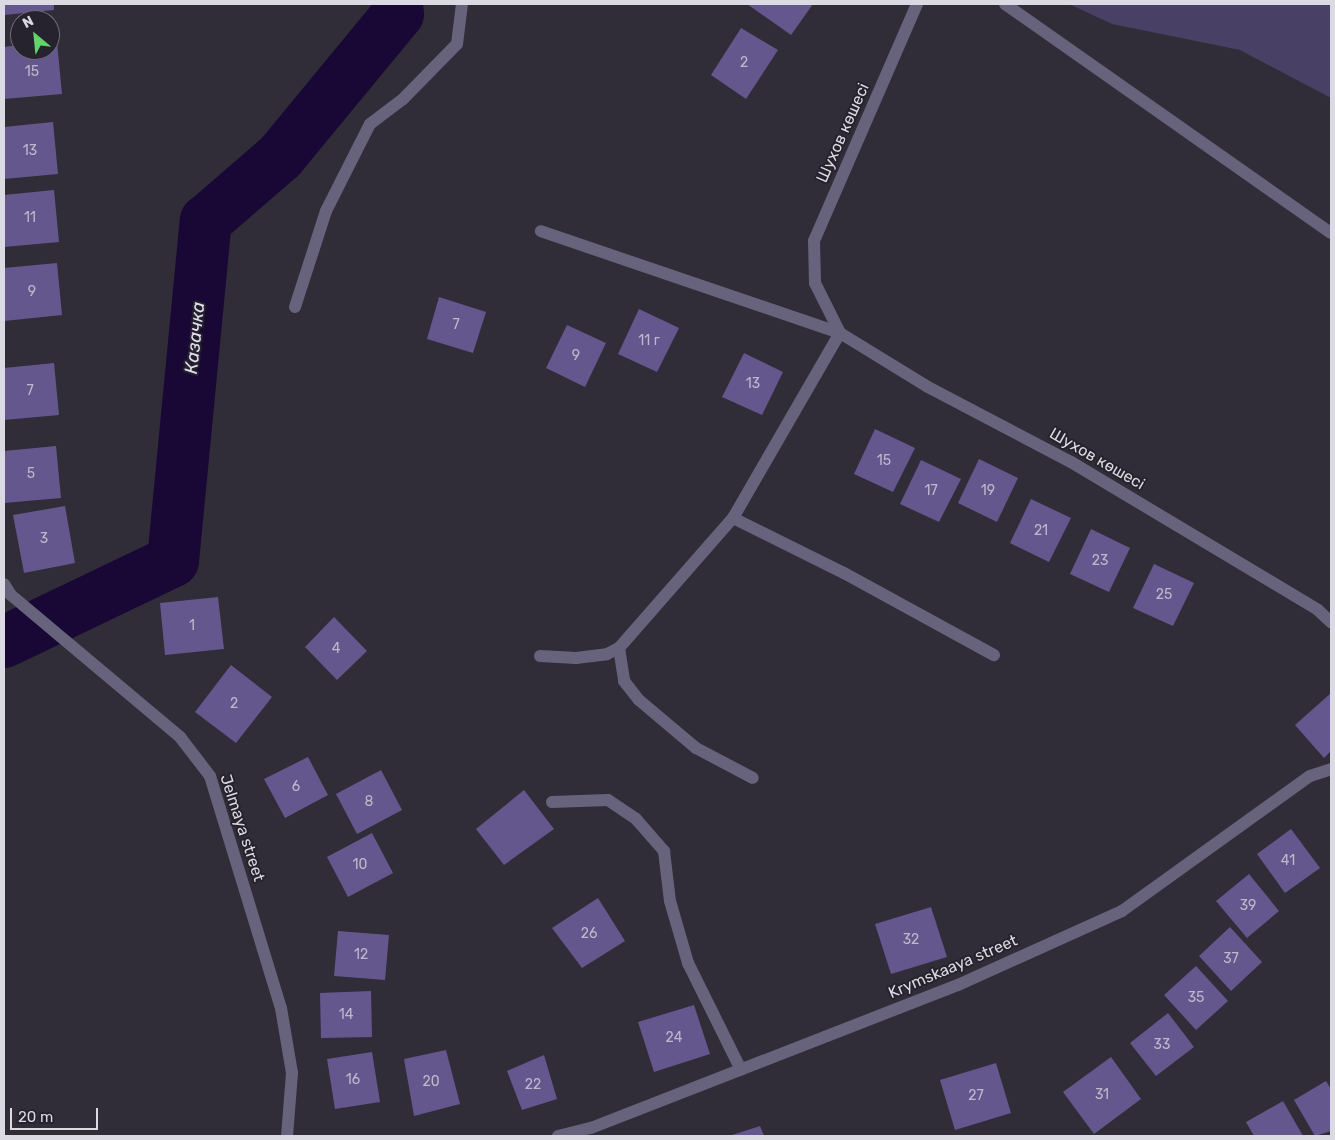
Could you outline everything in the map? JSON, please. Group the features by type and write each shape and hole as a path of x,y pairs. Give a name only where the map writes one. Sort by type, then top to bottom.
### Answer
{"street":[{"path":"294,307 326,211 370,124 403,99 457,44 462,4"},
{"name":"Шухов көшесі","path":"840,333 815,283 814,241 917,4"},
{"path":"1005,4 1331,233"},
{"name":"Шухов көшесі","path":"541,231 840,333 928,387 1071,462 1318,610 1331,622"},
{"path":"540,656 576,658 607,654 619,648 733,518 840,333"},
{"path":"733,518 844,573 994,656"},
{"name":"Jelmaya street","path":"4,584 11,595 180,737 210,776 281,1008 292,1073 287,1136"},
{"path":"619,648 624,681 639,700 696,748 753,778"},
{"name":"Krymskaaya street","path":"558,1136 591,1128 958,985 1122,911 1310,776 1331,769"},
{"path":"552,802 608,800 636,819 664,852 670,901 688,963 741,1070"}],"shaded area":[{"path":"1069,4 1331,4 1331,98 1240,50 1112,24"}],"building":[{"path":"4,4 54,4 54,10 10,10 10,14 4,15"},
{"path":"747,4 813,4 791,35"},
{"path":"741,28 778,50 746,99 711,75"},
{"path":"10,46 10,60 59,60 62,94 4,99 4,47"},
{"path":"53,122 58,174 4,179 4,127"},
{"path":"54,190 59,242 4,247 4,195"},
{"path":"57,263 62,315 4,321 4,268"},
{"path":"439,297 486,312 473,353 427,339"},
{"path":"639,309 679,328 657,372 618,354"},
{"path":"567,325 606,343 585,387 546,368"},
{"path":"744,353 783,372 762,415 722,397"},
{"path":"54,363 59,415 4,420 4,368"},
{"path":"875,429 915,448 893,492 854,474"},
{"path":"56,446 61,498 4,503 4,451"},
{"path":"979,459 1018,478 997,522 958,503"},
{"path":"921,460 961,479 939,522 900,504"},
{"path":"1031,499 1071,518 1049,562 1010,543"},
{"path":"65,506 75,563 24,573 13,515"},
{"path":"1091,529 1130,548 1109,592 1070,574"},
{"path":"1154,564 1194,583 1173,626 1133,608"},
{"path":"218,597 224,649 165,655 160,603"},
{"path":"334,617 367,651 337,680 305,647"},
{"path":"231,665 272,697 236,743 195,712"},
{"path":"1331,693 1331,751 1324,758 1295,725"},
{"path":"308,757 328,795 285,818 264,779"},
{"path":"381,770 402,810 357,834 336,794"},
{"path":"524,790 554,829 504,865 476,829"},
{"path":"1291,829 1320,868 1285,893 1257,854"},
{"path":"372,833 393,873 348,897 327,857"},
{"path":"1249,874 1279,911 1247,938 1216,901"},
{"path":"598,898 625,941 582,968 552,928"},
{"path":"931,907 947,957 891,974 875,924"},
{"path":"1230,927 1262,962 1231,991 1199,956"},
{"path":"338,931 389,935 385,980 334,976"},
{"path":"1196,966 1228,1001 1196,1030 1164,995"},
{"path":"371,991 372,1037 321,1038 320,993"},
{"path":"694,1005 710,1054 654,1072 638,1022"},
{"path":"1168,1013 1194,1047 1156,1076 1130,1043"},
{"path":"446,1050 460,1104 414,1116 404,1059"},
{"path":"372,1052 380,1102 335,1109 327,1059"},
{"path":"544,1055 557,1099 522,1110 507,1071"},
{"path":"1111,1057 1141,1099 1094,1134 1063,1092"},
{"path":"996,1063 1011,1113 955,1130 940,1080"},
{"path":"1326,1081 1331,1089 1331,1131 1315,1136 1294,1100"},
{"path":"1283,1101 1303,1136 1254,1136 1246,1122"},
{"path":"760,1126 764,1136 729,1136"}],"waterway":[{"name":"Казачка","path":"4,642 173,561 206,221 280,157 398,14 397,4"}]}
